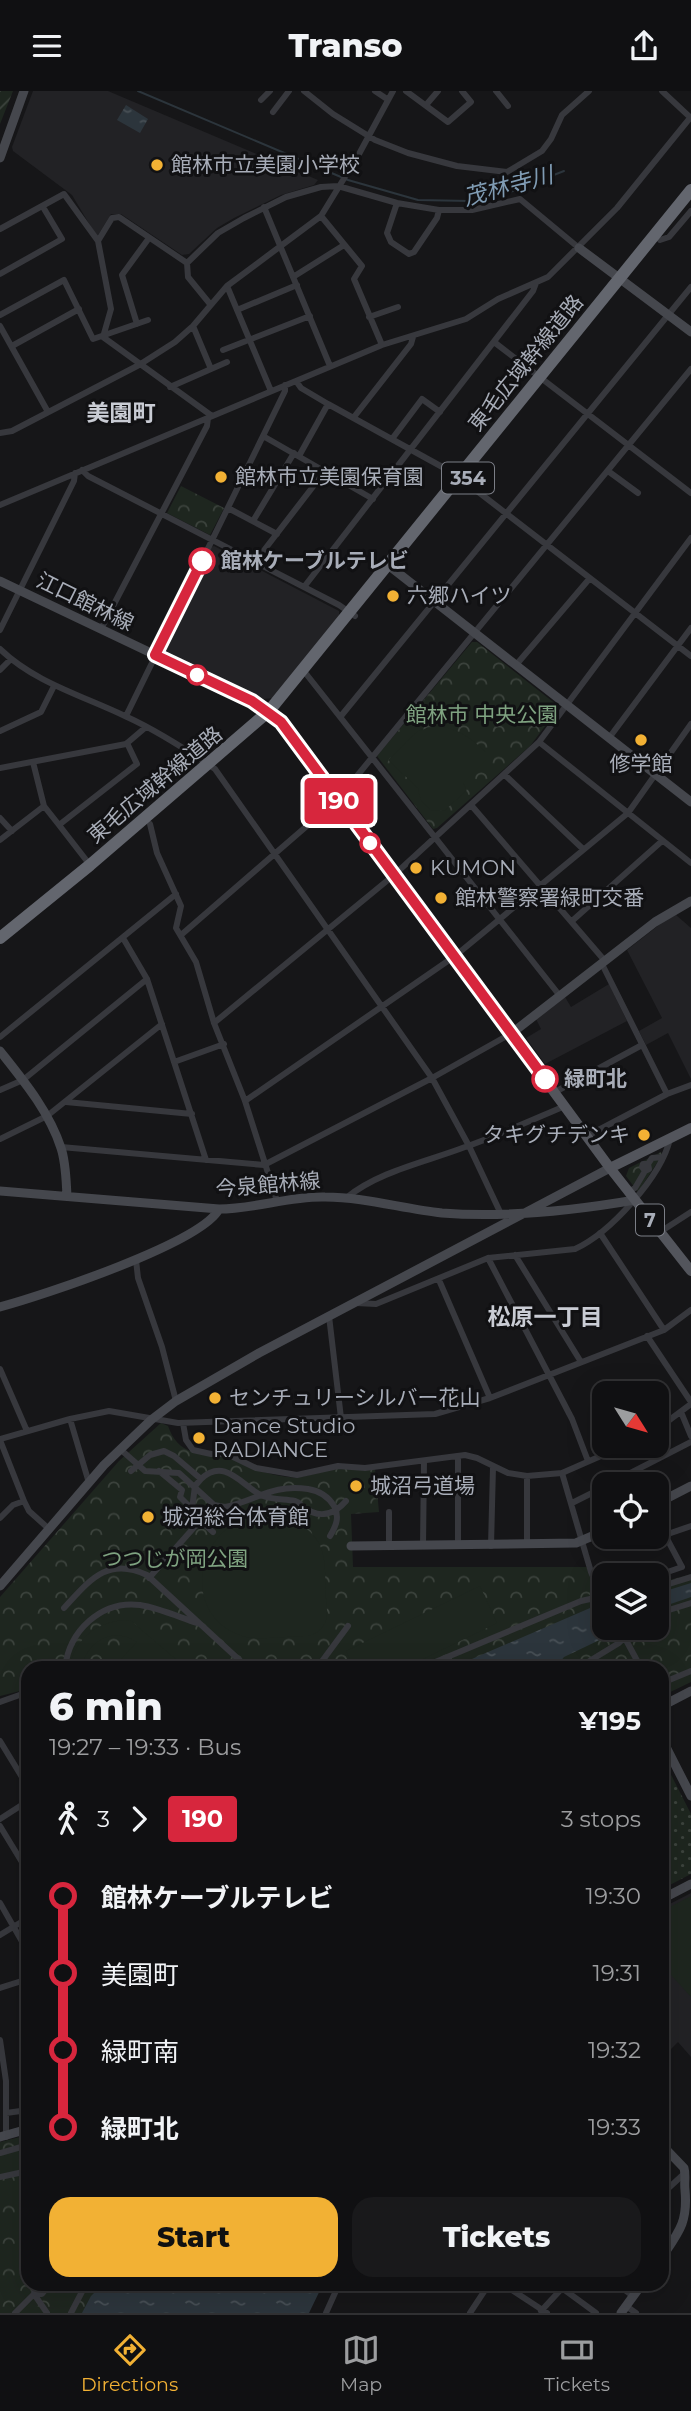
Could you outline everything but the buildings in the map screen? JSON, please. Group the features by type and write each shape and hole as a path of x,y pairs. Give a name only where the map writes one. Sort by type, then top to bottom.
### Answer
{"highway":[{"name":"東毛広域幹線道路","path":"271,713 655,240 686,207 691,190"},
{"name":"東毛広域幹線道路","path":"0,948 150,824 271,713 307,675 352,614"},
{"name":"東毛広域幹線道路","path":"0,938 212,766"}],"main road":[{"path":"271,713 286,728 610,1168 691,1128"},
{"name":"7","path":"610,1168 691,1271"}],"street":[{"path":"0,158 24,91"},
{"path":"261,100 270,91"},
{"path":"273,112 289,91"},
{"path":"304,91 333,114 368,136 408,153 457,166 507,171 542,151 562,115 589,91"},
{"path":"375,91 387,99"},
{"path":"0,433 12,431 139,365 175,342 193,326 227,286 321,216 393,91"},
{"path":"406,91 448,122 471,102 463,91"},
{"path":"426,105 438,91"},
{"path":"496,91 508,106"},
{"path":"0,505 382,345 466,319 498,299 552,274 617,208 691,118 662,91"},
{"path":"187,263 218,233 264,207 321,187 339,184 397,203 439,211 484,208 520,199 579,248 691,331"},
{"path":"655,240 656,227 691,184"},
{"path":"0,229 64,194 98,241 111,309 103,337"},
{"path":"397,203 387,233 391,242 409,254 414,252 439,211"},
{"path":"0,274 62,239 43,207"},
{"path":"264,207 330,366"},
{"path":"321,216 362,266 354,279 382,345"},
{"path":"98,241 112,218 118,217 187,263"},
{"path":"137,324 122,275 149,238"},
{"path":"293,277 344,245"},
{"path":"187,263 188,277 210,304"},
{"path":"0,315 64,280 93,339 148,320"},
{"path":"304,587 533,291 536,283"},
{"path":"237,310 297,285"},
{"path":"227,286 271,391"},
{"path":"341,716 691,287"},
{"path":"369,317 398,307"},
{"path":"12,346 79,309"},
{"path":"223,350 310,316"},
{"path":"0,325 48,412"},
{"path":"193,326 211,369"},
{"path":"103,337 210,417"},
{"path":"354,417 411,344 412,337"},
{"path":"494,342 691,493"},
{"path":"170,387 227,362"},
{"path":"181,935 338,799 691,369"},
{"path":"296,381 301,388 328,404 462,479 691,656"},
{"path":"126,716 285,391 285,385"},
{"path":"392,439 422,399 440,412"},
{"path":"253,521 328,404"},
{"path":"101,629 210,417"},
{"path":"263,436 373,499"},
{"path":"255,562 325,471"},
{"path":"608,471 638,493"},
{"path":"78,472 352,614"},
{"path":"0,630 78,472"},
{"path":"228,508 277,534"},
{"path":"214,1023 394,875 539,742 691,538"},
{"path":"390,567 691,802"},
{"path":"516,665 590,578"},
{"name":"江口館林線","path":"0,581 252,701 271,713"},
{"path":"609,738 691,628"},
{"path":"0,649 10,659 54,686 126,716 203,758 212,766 432,1078 469,1146 501,1214"},
{"path":"0,670 10,659"},
{"path":"307,675 560,996"},
{"path":"0,731 41,712 54,686"},
{"path":"246,1101 455,956 628,813 691,724"},
{"path":"0,768 127,743 146,727"},
{"path":"539,742 691,863"},
{"path":"59,825 137,764 127,743"},
{"path":"33,762 44,806 90,865"},
{"path":"505,775 583,849"},
{"path":"471,805 572,921 603,962 667,1094"},
{"path":"0,840 44,806"},
{"path":"0,818 12,831"},
{"path":"150,824 157,853 181,906 176,928 196,962 214,1023 246,1101 277,1201"},
{"path":"572,921 662,841"},
{"path":"0,1037 176,894"},
{"path":"61,1147 264,1165 432,1078 512,1033 655,922 691,901"},
{"path":"123,938 147,979 206,1160"},
{"path":"0,1090 23,1080 147,979"},
{"path":"0,1139 47,1116 162,1024"},
{"path":"174,1062 224,1044"},
{"path":"555,1092 642,1045"},
{"path":"0,1051 47,1116 61,1147 67,1196"},
{"path":"587,1136 667,1094 691,1085"},
{"path":"66,1102 192,1114"},
{"path":"346,1198 378,1178 469,1146 565,1106"},
{"path":"0,1585 120,1449 176,1401 243,1362 525,1214 560,1212 631,1196 663,1157 670,1139"},
{"path":"356,1303 376,1304 488,1258 575,1249 587,1244 631,1207 631,1196 645,1167 652,1158 663,1157"},
{"path":"629,1159 635,1165 645,1167"},
{"name":"今泉館林線","path":"0,1191 219,1209 325,1196 435,1212 525,1214 610,1168"},
{"path":"0,1307 136,1260 172,1243 212,1218 219,1209"},
{"path":"660,1232 691,1212"},
{"path":"600,1233 664,1330"},
{"path":"515,1255 581,1362"},
{"path":"488,1258 572,1419 588,1461"},
{"path":"136,1260 138,1279 162,1347 176,1401"},
{"path":"439,1280 490,1398"},
{"path":"49,1529 29,1511 0,1439 109,1411 151,1420 183,1423 435,1414 490,1398 664,1330 691,1310"},
{"path":"329,1316 341,1418"},
{"path":"647,1336 691,1403 669,1421"},
{"path":"0,1369 27,1431"},
{"path":"681,1412 691,1436"},
{"path":"70,1419 89,1483"},
{"path":"183,1423 186,1440 193,1450 227,1454 256,1468 297,1475 338,1466 365,1468 458,1456 477,1458 508,1473 527,1476 562,1473 595,1458"},
{"path":"632,1472 691,1442"},
{"path":"120,1449 145,1471 178,1473 215,1504 225,1507 285,1487 317,1491 329,1498 337,1512 336,1527 330,1536"},
{"path":"131,1471 149,1455 164,1451 201,1479"},
{"path":"458,1456 458,1546"},
{"path":"423,1546 424,1461"},
{"path":"491,1546 494,1467"},
{"path":"159,1471 182,1490 194,1495"},
{"path":"192,1509 195,1486 207,1474 223,1472 234,1474 259,1495 297,1501 312,1513 337,1512 346,1501"},
{"path":"562,1473 591,1572"},
{"path":"527,1476 527,1545"},
{"path":"669,1497 691,1486"},
{"path":"294,1488 297,1501"},
{"path":"182,1490 180,1497 199,1521 213,1532"},
{"path":"572,1503 592,1493"},
{"path":"0,1518 13,1505 24,1501"},
{"path":"149,1578 215,1504"},
{"path":"389,1512 389,1545"},
{"path":"669,1534 691,1526"},
{"path":"351,1546 527,1545 583,1542 592,1537"},
{"path":"669,1543 682,1567 669,1572"},
{"path":"64,1608 90,1580 108,1570 128,1569 149,1578 240,1661"},
{"path":"669,1584 691,1577"},
{"path":"437,1661 517,1626 592,1599"},
{"path":"669,1610 691,1603"},
{"path":"66,1661 69,1647 78,1633 89,1620 111,1608 144,1606 201,1625"},
{"path":"322,1661 348,1626"},
{"path":"587,1661 613,1640"},
{"path":"626,1640 637,1661"},
{"path":"669,1680 691,1671"},
{"path":"669,1702 691,1691"},
{"path":"0,1702 21,1694"},
{"path":"0,1741 21,1776"},
{"path":"669,1753 691,1796"},
{"path":"0,1819 21,1806"},
{"path":"0,1826 21,1860"},
{"path":"669,1895 691,1884"},
{"path":"0,1903 21,1940"},
{"path":"0,1935 21,1922"},
{"path":"0,1988 21,1981"},
{"path":"0,2040 6,2113 3,2137 21,2131"},
{"path":"6,2113 21,2111"},
{"path":"0,2153 21,2147"},
{"path":"669,2152 688,2170"},
{"path":"669,2188 688,2170"},
{"path":"669,2246 685,2218 688,2170"},
{"path":"0,2177 21,2172"},
{"path":"15,2313 34,2291"},
{"path":"34,2294 42,2294 44,2291"},
{"path":"71,2313 82,2291"},
{"path":"326,2313 336,2291"},
{"path":"470,2313 484,2291"},
{"path":"513,2291 543,2312 560,2291"},
{"path":"570,2291 596,2313"},
{"path":"627,2291 634,2296"},
{"path":"636,2313 624,2310 637,2291"},
{"path":"34,2294 47,2313"}],"shaded area":[{"name":"館林市立美園小学校","path":"33,91 108,91 318,180 314,185 281,195 234,218 217,228 189,254 182,255 121,214 111,214 97,237 72,195 13,151 12,147"},
{"path":"214,546 339,611 339,617 273,698 264,699 161,651 211,547"},
{"path":"676,915 691,928 691,1079 668,1033 646,1045 639,1031 662,1018 627,950"},
{"path":"609,984 627,1021 545,1064 526,1038 541,1029 536,1019 565,997 571,1007"},
{"path":"691,1893 691,2057 678,2042 669,2051 669,1904"}],"green space":[{"path":"0,91 13,91 0,124"},
{"path":"181,486 224,508 210,535 167,513"},
{"name":"館林市 中央公園","path":"472,642 477,642 557,705 558,709 530,746 433,829 377,756"},
{"path":"435,726 463,734 486,752 486,760 463,783 467,790 444,811 430,810 421,800 419,789 388,760 418,731"},
{"path":"661,1152 662,1155 638,1192 626,1176 629,1168"},
{"name":"つつじが岡公園","path":"161,1423 168,1426 177,1443 190,1451 228,1458 255,1470 275,1475 296,1477 338,1469 375,1469 379,1512 351,1514 353,1567 586,1567 592,1570 592,1640 669,1640 669,1580 691,1574 691,1682 669,1693 669,1661 21,1661 21,1691 0,1696 0,1597 119,1461"},
{"path":"260,1514 279,1516 306,1528 322,1551 327,1615 323,1626 313,1634 265,1638 242,1636 222,1625 209,1609 203,1591 203,1571 209,1551 221,1534 238,1521"},
{"path":"480,1586 497,1623 419,1661 351,1661 346,1651"},
{"path":"130,1620 178,1661 119,1661 137,1642 128,1637 111,1636 95,1644 84,1661 71,1661 77,1647 90,1632 118,1621"},
{"path":"669,1771 691,1814 691,1874 669,1885"},
{"path":"691,1896 691,1997 669,1973 669,1907"},
{"path":"21,2137 21,2291 101,2291 87,2313 0,2313 0,2142"}],"water":[{"path":"126,105 148,119 140,133 117,120"},
{"path":"691,1583 691,1597 669,1605 669,1590"},
{"path":"592,1607 592,1640 600,1640 561,1661 467,1661"},
{"path":"96,2291 320,2291 309,2313 82,2313"}],"waterway":[{"name":"茂林寺川","path":"138,91 348,180 418,200 470,201 513,191 564,171"}],"bus line":[{"name":"190","path":"202,561 155,655 260,705 281,722 545,1079"}],"place":[{"name":"館林市立美園小学校","path":"157,165"},
{"name":"館林市立美園保育園","path":"221,477"},
{"name":"館林ケーブルテレビ","path":"202,561"},
{"name":"六郷ハイツ","path":"393,596"},
{"name":"修学館","path":"641,740"},
{"name":"KUMON","path":"416,868"},
{"name":"館林警察署緑町交番","path":"441,898"},
{"name":"緑町北","path":"545,1079"},
{"name":"タキグチデンキ","path":"644,1135"},
{"name":"センチュリーシルバー花山","path":"215,1398"},
{"name":"Dance Studio RADIANCE","path":"199,1438"},
{"name":"城沼弓道場","path":"356,1486"},
{"name":"城沼総合体育館","path":"148,1517"}],"district":[{"name":"美園町","path":"121,413"},
{"name":"松原一丁目","path":"545,1317"}]}
